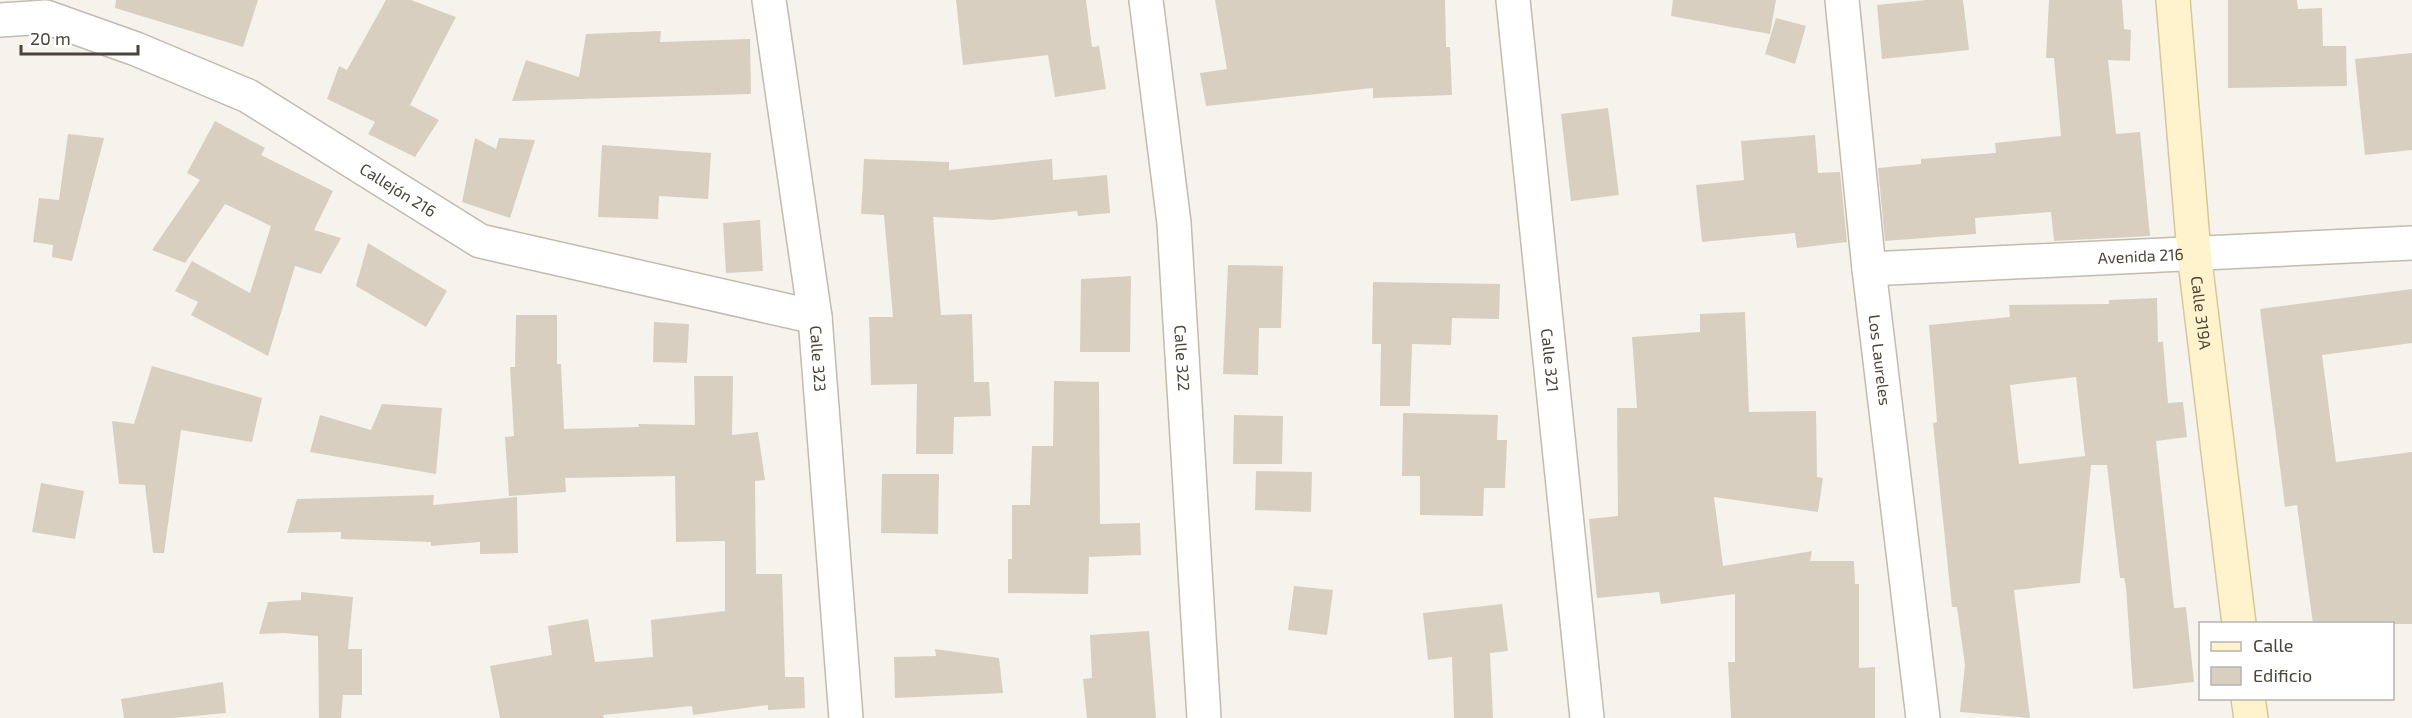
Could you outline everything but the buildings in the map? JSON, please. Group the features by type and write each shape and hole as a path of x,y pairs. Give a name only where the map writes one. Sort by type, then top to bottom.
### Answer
{"street":[{"name":"Calle 323","path":"769,0 815,316 846,718"},
{"name":"Calle 322","path":"1146,0 1174,223 1204,718"},
{"name":"Calle 321","path":"1513,0 1587,718"},
{"name":"Los Laureles","path":"1842,0 1869,269 1923,718"},
{"name":"Calle 319A","path":"2173,0 2194,253 2239,622"},
{"name":"Callejón 216","path":"0,20 46,17 136,49 248,96 480,241 815,316"},
{"name":"Avenida 216","path":"1869,269 2412,243"},
{"path":"2248,700 2251,718"}]}
